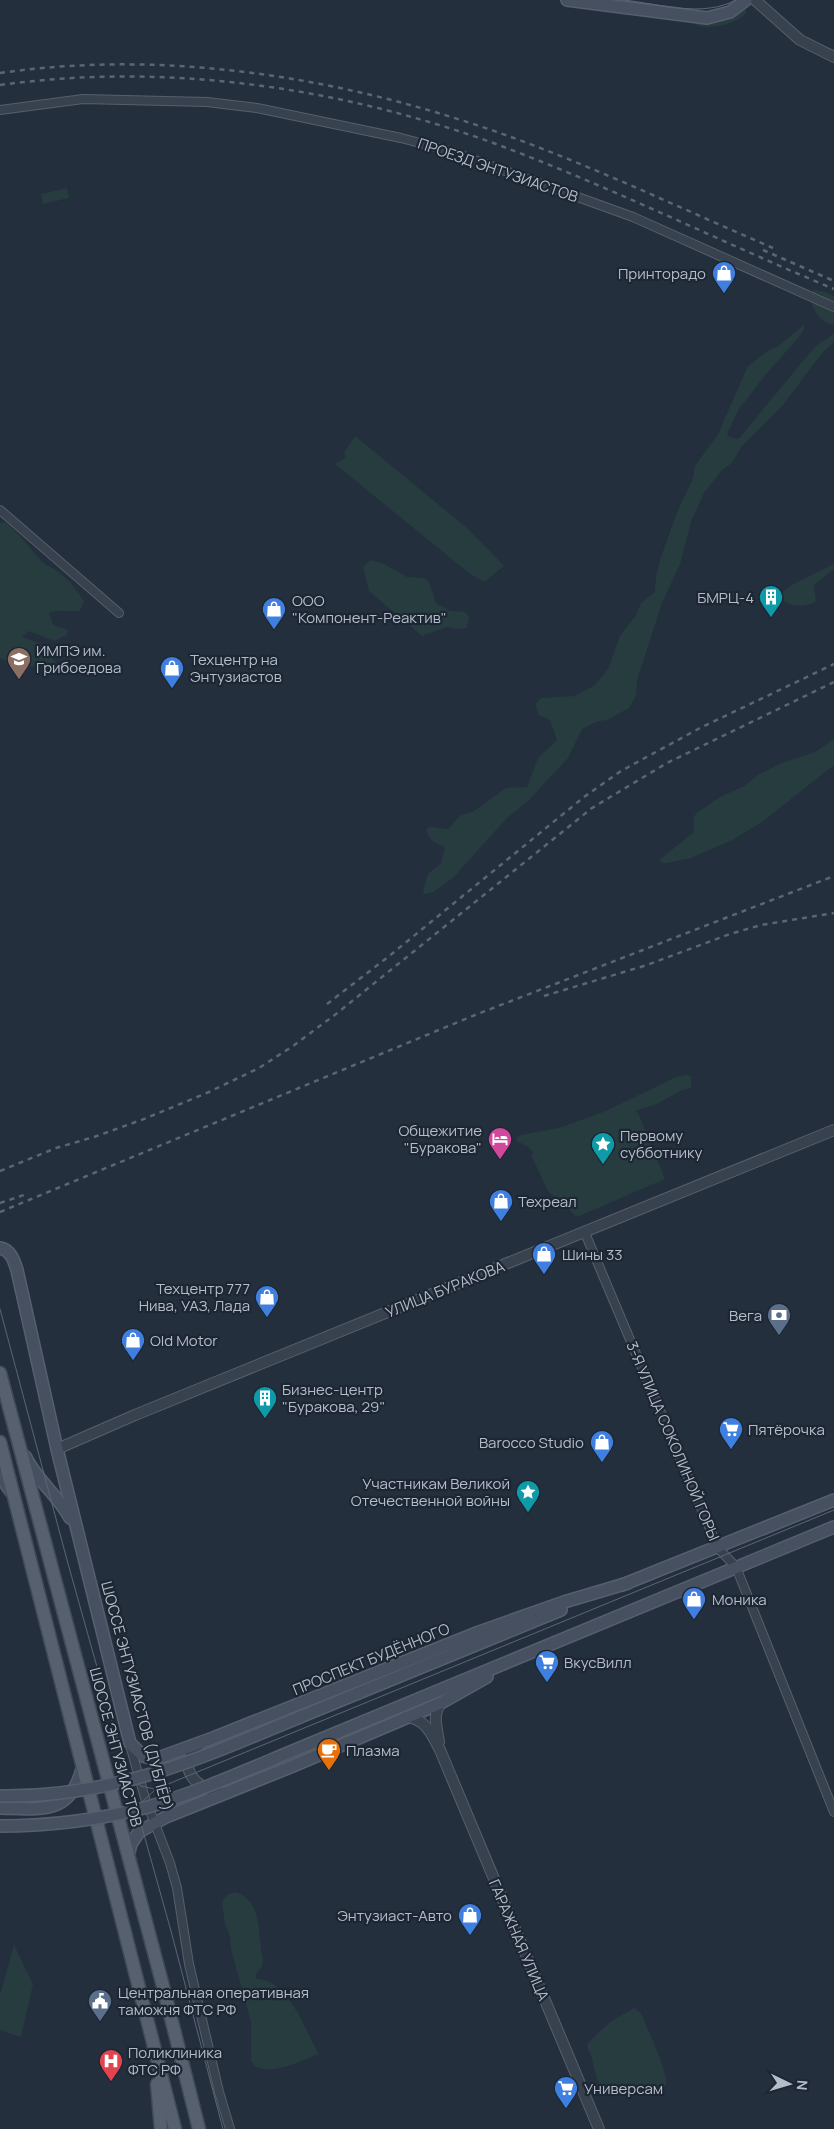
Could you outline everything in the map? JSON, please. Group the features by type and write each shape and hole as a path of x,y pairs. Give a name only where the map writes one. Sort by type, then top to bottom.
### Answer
{"main road":[{"path":"567,0 707,18 722,16 743,3"},
{"name":"ШОССЕ ЭНТУЗИАСТОВ (ДУБЛЁР)","path":"0,1248 4,1249 12,1257 17,1270 57,1449 130,1743"},
{"name":"ШОССЕ ЭНТУЗИАСТОВ","path":"0,1373 199,2129"},
{"path":"18,1440 30,1466 63,1506 78,1533"},
{"path":"0,1442 175,2129"},
{"path":"0,1476 13,1495"},
{"name":"ПРОСПЕКТ БУДЁННОГО","path":"0,1796 43,1795 96,1788 132,1780 200,1758 834,1500"},
{"path":"0,1826 61,1824 102,1818 178,1797 312,1743 459,1688 520,1657 834,1527"},
{"name":"ПРОСПЕКТ БУДЁННОГО","path":"130,1743 143,1756 150,1758 161,1756 203,1742 479,1632 564,1602 628,1583"},
{"path":"128,1856 131,1844 139,1832 154,1823 441,1703 459,1688"},
{"path":"0,1808 26,1809 59,1805 68,1799 80,1781 83,1766"},
{"path":"154,2047 161,2129"}],"street":[{"path":"743,3 757,2 800,40 834,57"},
{"name":"ПРОЕЗД ЭНТУЗИАСТОВ","path":"0,110 84,99 199,102 238,106 401,138 450,151 633,217 834,307"},
{"path":"0,510 119,613"},
{"name":"УЛИЦА БУРАКОВА","path":"57,1449 140,1413 834,1130"},
{"name":"3-Я УЛИЦА СОКОЛИНОЙ ГОРЫ","path":"585,1233 718,1548 736,1567 834,1812"},
{"name":"ГАРАЖНАЯ УЛИЦА","path":"440,1750 435,1721 437,1708 441,1703"},
{"name":"ГАРАЖНАЯ УЛИЦА","path":"407,1717 415,1718 426,1725 440,1750 599,2129"},
{"path":"203,1742 195,1747 190,1756 189,1766 191,1775 202,1787 223,1794"},
{"name":"ШОССЕ ЭНТУЗИАСТОВ (ДУБЛЁР)","path":"130,1743 154,1823 170,1863 177,1888 189,1964 219,2092 230,2129"}],"green space":[{"path":"745,9 747,12 741,17 719,26 702,26 688,22 688,19 704,22 724,20"},
{"path":"67,188 69,198 43,204 41,194"},
{"path":"813,290 834,296 834,325 819,317 813,307 811,295"},
{"path":"804,325 800,336 767,373 739,409 727,434 730,437 738,439 741,436 817,345 834,334 834,342 822,353 783,405 742,446 732,463 722,470 704,493 691,522 680,564 662,603 637,680 636,696 629,708 607,720 598,721 582,729 568,758 528,801 507,818 453,878 433,892 425,894 423,891 428,874 441,863 445,847 436,843 428,836 427,829 430,827 448,829 460,816 474,811 506,788 527,787 538,758 557,740 550,720 539,715 535,704 541,698 575,696 595,685 608,669 620,636 636,615 641,603 655,592 660,560 676,515 693,478 695,466 718,434 748,366 769,350 777,347"},
{"path":"355,436 467,528 504,566 484,582 469,573 335,464 346,458 344,453"},
{"path":"0,522 7,523 43,563 57,571 70,582 84,601 80,611 49,613 53,625 68,630 67,635 54,641 29,631 22,637 39,643 60,667 51,672 41,666 19,667 0,658"},
{"path":"370,560 384,564 407,577 424,578 429,582 436,603 450,611 465,612 469,617 467,628 447,627 422,636 369,591 363,567"},
{"path":"834,564 834,569 814,585 816,601 800,606 784,601 782,593 792,585"},
{"path":"834,739 834,765 762,822 732,840 691,858 666,863 662,863 659,860 694,832 694,816 720,797 744,786 758,775 782,763 815,752"},
{"path":"691,1076 691,1088 635,1112 638,1113 665,1179 577,1217 548,1191 531,1155 534,1153 527,1146 516,1141 517,1137 521,1135 559,1128 606,1111 676,1077"},
{"path":"235,1892 249,1901 258,1923 263,1961 255,1976 257,1979 269,1982 287,1997 295,2008 319,2054 273,2069 257,2067 251,2061 251,2022 231,1949 222,1902 227,1895"},
{"path":"14,1945 33,1984 21,2037 0,2030 0,1995"},
{"path":"634,2008 641,2013 660,2058 665,2076 666,2083 664,2087 652,2095 615,2093 603,2088 597,2080 587,2045 610,2022"}],"tram line":[{"path":"624,0 666,7 695,9 723,5 736,0"},
{"path":"0,1309 67,1560 171,1931 223,2129"},
{"path":"138,1814 141,1803 156,1789 834,1510"},
{"path":"126,1774 141,1786 159,1790"}],"railway":[{"path":"0,73 63,66 126,64 189,67 252,73 376,96 437,113 532,145 602,173 773,248"},
{"path":"0,85 125,76 188,79 314,94 376,108 436,124 496,144 624,196 834,289"},
{"path":"763,250 834,281"},
{"path":"327,1004 388,957 584,797 621,771 700,728 834,664"},
{"path":"0,1171 56,1148 144,1119 209,1092 259,1068 293,1046 336,1014 592,808 667,763 834,682"},
{"path":"0,1212 475,1015 834,876"},
{"path":"544,996 647,965 730,934 761,925 834,913"},
{"path":"0,1203 24,1195"}],"place":[{"name":"Принторадо","path":"724,294"},
{"name":"БМРЦ-4","path":"771,618"},
{"name":"ООО \"Компонент-Реактив\"","path":"274,630"},
{"name":"ИМПЭ им. Грибоедова","path":"19,680"},
{"name":"Техцентр на Энтузиастов","path":"172,689"},
{"name":"Общежитие \"Буракова\"","path":"500,1160"},
{"name":"Первому субботнику","path":"603,1165"},
{"name":"Техреал","path":"501,1222"},
{"name":"Шины 33","path":"544,1275"},
{"name":"Техцентр 777 Нива, УАЗ, Лада","path":"267,1318"},
{"name":"Вега","path":"779,1336"},
{"name":"Old Motor","path":"133,1361"},
{"name":"Бизнес-центр \"Буракова, 29\"","path":"265,1419"},
{"name":"Пятёрочка","path":"731,1450"},
{"name":"Barocco Studio","path":"602,1463"},
{"name":"Участникам Великой Отечественной войны","path":"528,1513"},
{"name":"Моника","path":"694,1620"},
{"name":"ВкусВилл","path":"547,1683"},
{"name":"Плазма","path":"329,1771"},
{"name":"Энтузиаст-Авто","path":"470,1936"},
{"name":"Центральная оперативная таможня ФТС РФ","path":"100,2022"},
{"name":"Поликлиника ФТС РФ","path":"111,2082"},
{"name":"Универсам","path":"566,2109"}]}
